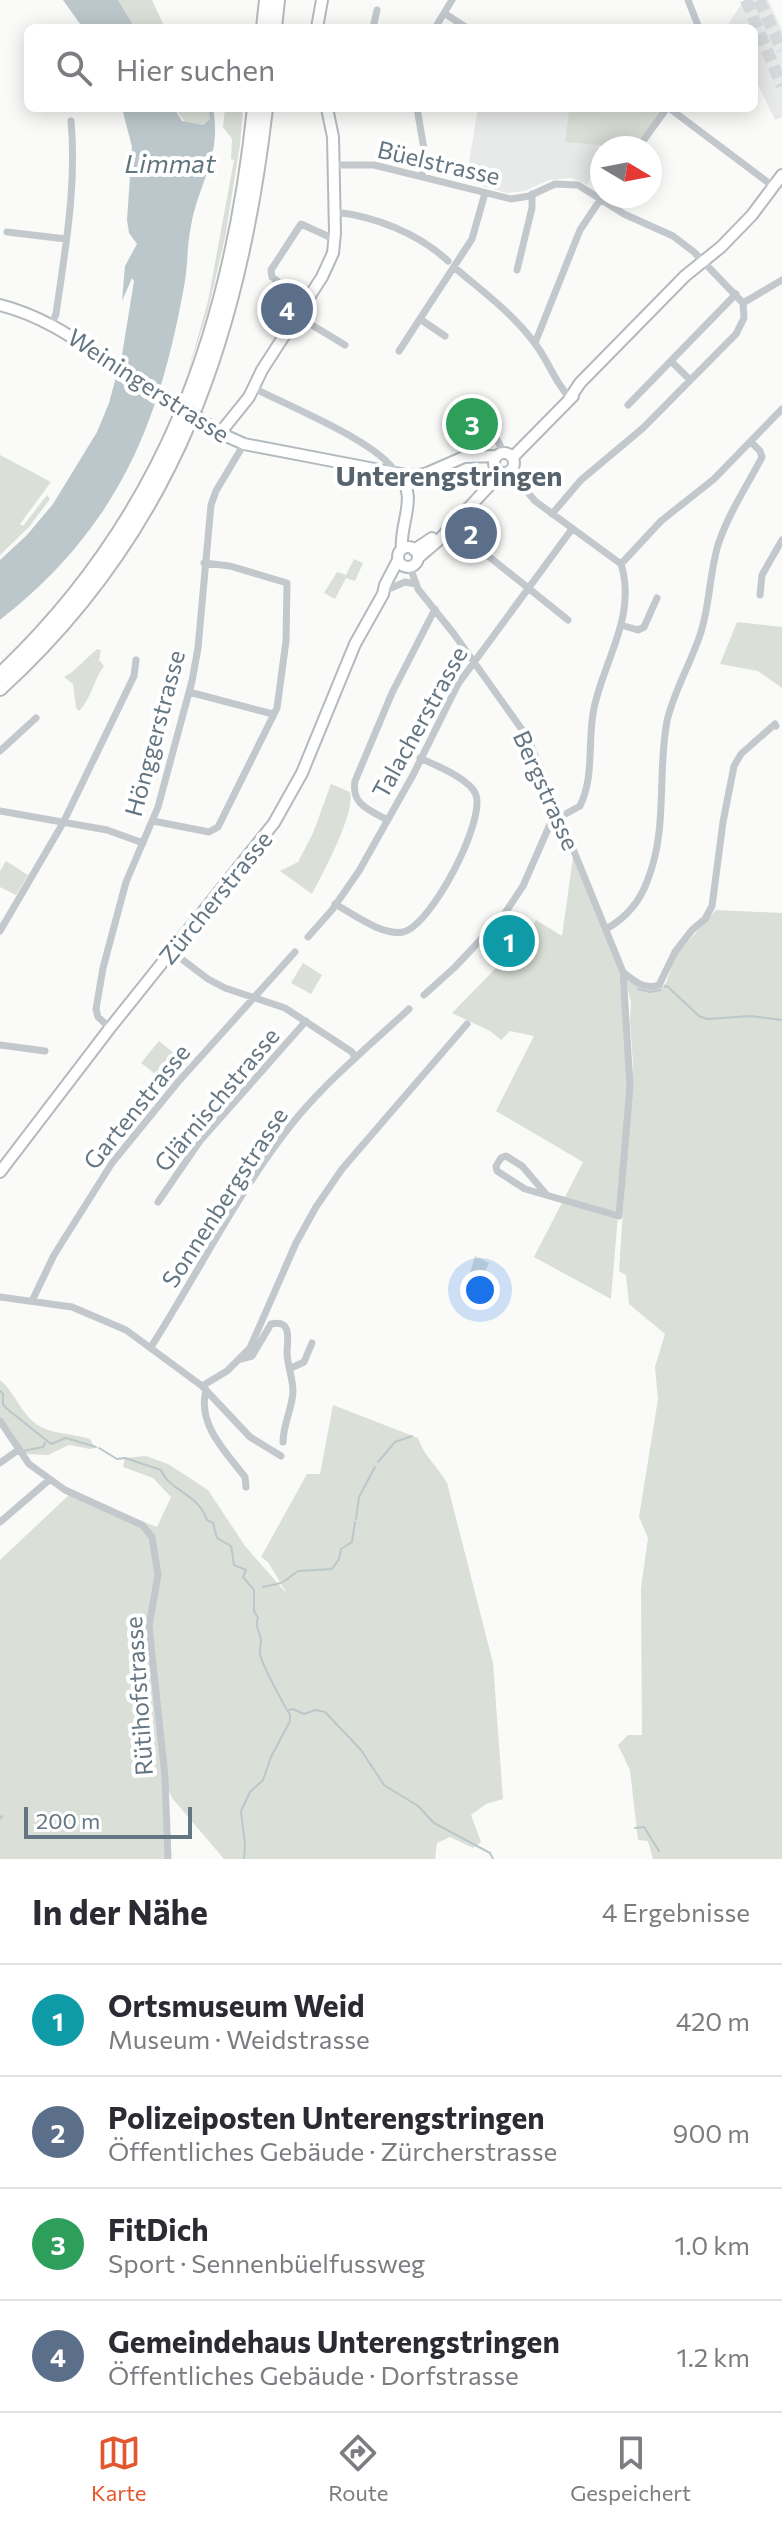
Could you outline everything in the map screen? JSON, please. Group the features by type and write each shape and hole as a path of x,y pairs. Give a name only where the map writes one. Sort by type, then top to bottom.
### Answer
{"highway":[{"path":"263,24 266,0"},
{"path":"275,24 278,0"},
{"path":"0,674 46,628 101,559 137,505 177,427 202,362 220,299 261,115"},
{"path":"0,689 65,624 109,568 177,455 208,379 229,313 247,238 261,115"}],"main road":[{"path":"318,24 322,0"},
{"path":"220,433 254,388 262,370 328,265 334,239 334,212 333,137 328,112"},
{"path":"504,455 514,466 502,471 494,463 570,398 580,383 685,276 721,247 752,215 782,175"},
{"name":"Weiningerstrasse","path":"0,305 52,323 220,433 244,444 393,468 411,476 425,474"},
{"name":"Weiningerstrasse","path":"410,483 464,457 504,455"},
{"path":"393,468 410,483"},
{"name":"Zürcherstrasse","path":"0,1172 110,1028 252,852 288,799 302,773 355,644 387,591 385,585 403,561 415,564 416,554 439,540 502,471"},
{"name":"Bergstrasse","path":"403,561 410,483"},
{"path":"403,561 416,554"}],"street":[{"path":"437,24 452,0"},
{"path":"688,0 697,24"},
{"path":"374,24 377,10"},
{"path":"444,13 461,24"},
{"path":"418,112 425,155 422,177"},
{"path":"647,136 665,112"},
{"path":"673,112 774,187"},
{"path":"52,323 56,314 73,175 71,121"},
{"name":"Büelstrasse","path":"333,165 374,165 511,199 564,183 590,191"},
{"path":"399,351 451,264 472,239 485,193"},
{"path":"517,270 532,208 532,194"},
{"path":"535,343 580,230 594,208"},
{"name":"Büelstrasse","path":"616,208 673,236 703,261 743,303"},
{"path":"334,212 405,232 425,243 499,306 535,343 562,390 570,398"},
{"path":"306,303 272,277 271,270 301,224 334,239"},
{"path":"7,232 66,239"},
{"path":"552,514 581,480 634,437 741,327 745,311 743,303 782,280"},
{"path":"628,405 736,294"},
{"path":"297,316 345,345"},
{"path":"420,319 445,336"},
{"path":"671,361 690,380"},
{"path":"254,388 355,438 393,468"},
{"path":"477,402 504,455"},
{"path":"621,564 661,521 714,479 782,409"},
{"path":"606,929 636,904 653,867 660,828 667,721 680,680 700,635 719,543 747,481 762,457 751,442"},
{"name":"Hönggerstrasse","path":"110,1028 97,1014 97,1001 117,910 153,821 189,692 198,648 211,505 244,444"},
{"path":"424,995 503,916 523,886 551,822 578,809 586,792 590,767 593,712 621,625 626,589 621,564 535,501 502,471"},
{"name":"Talacherstrasse","path":"308,937 359,871 458,684 572,529"},
{"path":"760,595 762,575 782,540"},
{"path":"482,551 568,620"},
{"name":"Bergstrasse","path":"403,561 416,584 528,738 623,972"},
{"path":"153,821 209,832 223,821 273,714 282,680 287,583 230,566 204,563"},
{"path":"387,591 405,582 416,584"},
{"path":"621,625 633,630 644,627 657,598"},
{"path":"387,820 358,802 354,787 398,682 435,609"},
{"path":"0,931 63,823 134,676 136,660"},
{"path":"189,692 273,714"},
{"path":"0,751 36,718"},
{"path":"623,972 642,986 651,988 659,985 681,942 709,913 714,898 721,835 734,766 741,754 776,726"},
{"path":"335,904 386,930 407,931 435,902 454,870 471,829 477,807 476,796 468,784 420,758"},
{"path":"0,811 107,830 143,843"},
{"path":"171,951 208,979 285,1008 352,1052 355,1058"},
{"name":"Gartenstrasse","path":"32,1301 54,1255 112,1163 178,1082 295,952"},
{"path":"546,1194 514,1159 501,1158 496,1166 503,1177 525,1189 619,1216 630,1086 623,972"},
{"name":"Sonnenbergstrasse","path":"151,1347 283,1137 315,1097 409,1009"},
{"name":"Glärnischstrasse","path":"158,1202 200,1141 306,1021"},
{"path":"246,1487 245,1477 207,1423 204,1388 241,1359 258,1334 296,1243 342,1169 467,1024"},
{"path":"0,1045 45,1051"},
{"path":"0,1297 72,1307 126,1330 204,1388 250,1437 281,1456"},
{"path":"241,1359 252,1356 271,1324 281,1323 289,1331 287,1352 293,1396 283,1442"},
{"path":"291,1368 304,1362 312,1343"},
{"name":"Rütihofstrasse","path":"0,1421 29,1464 49,1480 142,1525 152,1537 158,1575 149,1626 165,1777 168,1859"},
{"path":"0,1463 18,1450"},
{"path":"0,1522 49,1480"}],"shaded area":[{"path":"118,0 152,0 163,24 133,24"},
{"path":"744,0 768,0 782,30 782,117 775,120 758,84 758,24 729,23"},
{"path":"177,112 209,112 210,119 203,125 186,123"},
{"path":"225,112 243,112 225,238 208,310 187,375 208,301 234,160 231,159 232,139 223,127"},
{"path":"477,112 661,112 643,136 590,136 588,185 571,178 550,180 524,191 507,193 466,181"},
{"path":"569,112 661,112 643,136 590,136 590,144 565,142"},
{"path":"0,455 51,482 20,524 23,526 47,495 50,499 29,527 0,555"},
{"path":"354,559 363,563 355,581 346,578 335,599 324,593 337,572 346,575"},
{"path":"737,622 782,627 782,688 758,671 720,664"},
{"path":"97,649 101,650 99,660 104,666 79,711 73,684 64,677"},
{"path":"331,784 350,792 351,801 337,843 312,894 280,871 298,862 313,833"},
{"path":"573,857 619,969 629,1082 611,1299 534,1257 583,1162 496,1111 534,1036 510,1031 501,1040 490,1031 452,1013 497,967 510,969 536,920 562,936"},
{"path":"6,861 28,875 16,895 0,887 0,871"},
{"path":"716,910 782,913 782,1859 653,1859 648,1841 638,1840 630,1770 618,1745 628,1735 642,1735 641,1588 648,1538 639,1517 658,1399 655,1367 665,1334 629,1304 626,1275 619,1271 633,1064 631,1002 625,979 657,989 666,983 676,955"},
{"path":"303,963 322,975 311,994 291,983"},
{"path":"159,1041 187,1064 170,1085 141,1063"},
{"path":"475,1256 489,1263 470,1305 463,1298"},
{"path":"0,1380 34,1422 52,1431 90,1439 95,1448 69,1445 48,1455 23,1454 12,1432 0,1418"},
{"path":"333,1405 418,1438 447,1483 493,1663 503,1799 486,1804 471,1815 481,1842 473,1848 450,1837 437,1843 435,1859 224,1859 172,1798 167,1787 166,1859 0,1859 0,1560 70,1494 157,1527 171,1497 153,1478 123,1467 125,1458 146,1456 168,1464 208,1490 245,1546 287,1594 268,1562 261,1557 307,1474 320,1474"}],"water":[{"path":"63,0 118,0 133,24 80,24"},
{"name":"Limmat","path":"123,112 176,112 182,121 203,125 210,119 209,112 213,112 212,155 191,226 185,281 162,381 147,427 104,510 41,585 0,620 0,560 27,535 53,504 97,432 109,403 122,355 134,281 132,278 122,301 125,266 137,244 129,233 127,220 132,147"}],"waterway":[{"path":"665,987 699,1016 707,1019 750,1016 782,1020"},
{"path":"638,989 650,992 661,990"},
{"path":"0,1391 6,1408 51,1444 66,1438 96,1447"},
{"path":"378,1462 395,1442 412,1436"},
{"path":"23,1451 43,1447 45,1443"},
{"path":"99,1448 117,1459 125,1458 161,1470 171,1483 197,1503 207,1520 213,1523 217,1538 231,1546 233,1557"},
{"path":"356,1519 359,1497 375,1467"},
{"path":"283,1582 298,1571 332,1569 341,1549 352,1542 355,1522"},
{"path":"233,1559 234,1565 246,1570 243,1577 254,1590 260,1654 290,1715 263,1780 250,1792 241,1811 244,1859"},
{"path":"263,1587 281,1583"},
{"path":"288,1710 304,1714 316,1710 325,1712 361,1750 384,1785 418,1806 434,1823 490,1853 493,1859"},
{"path":"635,1828 644,1827 659,1851"}],"tunnel":[{"path":"746,0 756,24"},
{"path":"759,0 782,50"},
{"path":"758,29 782,86"}],"place":[{"name":"Gemeindehaus Unterengstringen","path":"287,309"},
{"name":"FitDich","path":"472,424"},
{"name":"Polizeiposten Unterengstringen","path":"471,533"},
{"name":"Ortsmuseum Weid","path":"509,941"}],"district":[{"name":"Unterengstringen","path":"449,475"}]}
